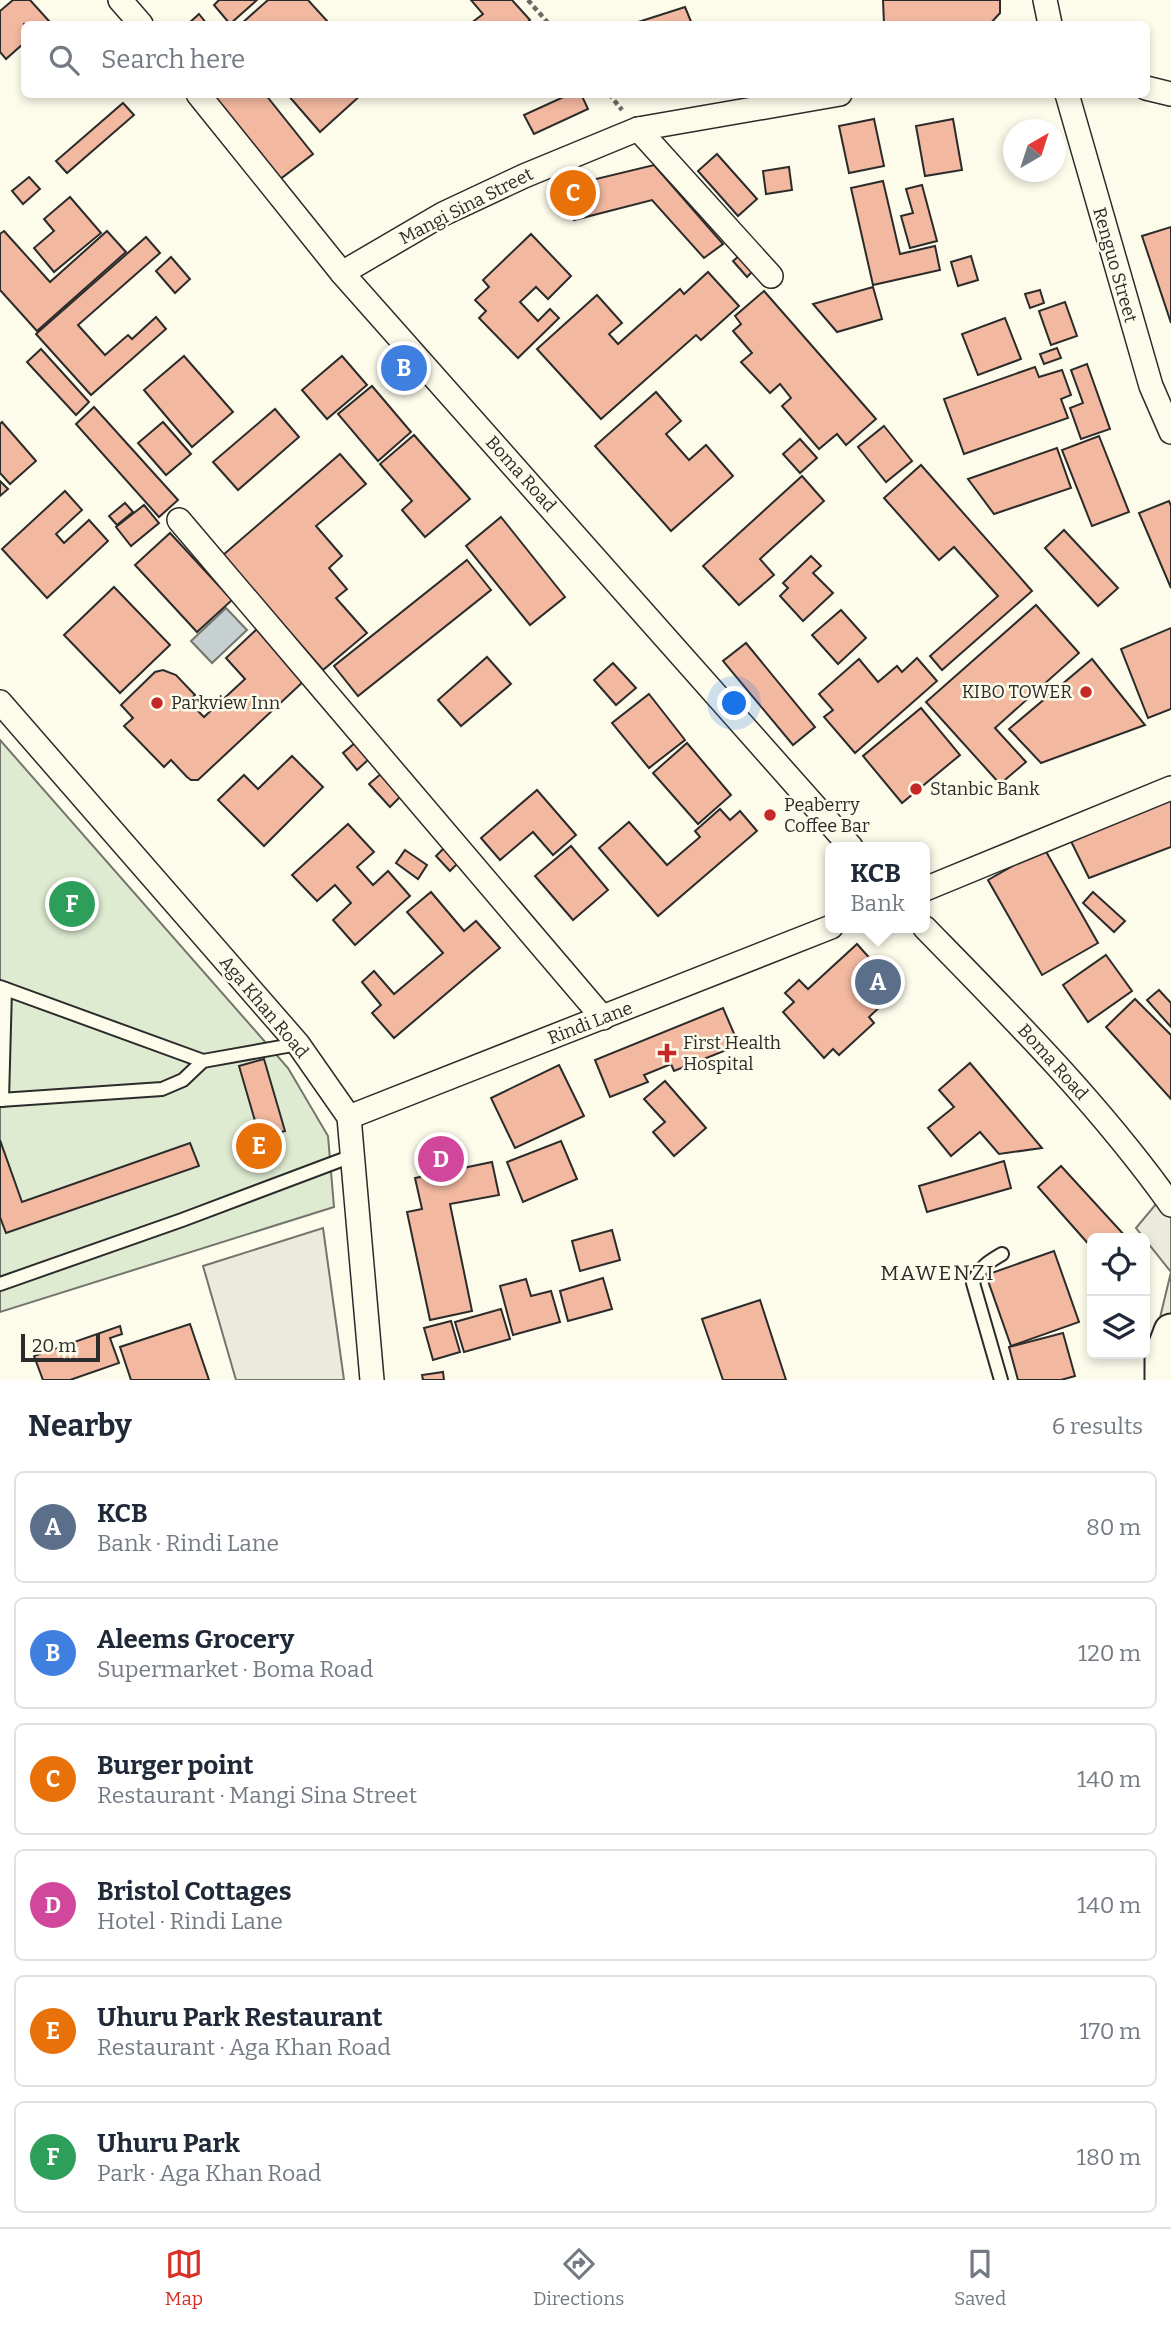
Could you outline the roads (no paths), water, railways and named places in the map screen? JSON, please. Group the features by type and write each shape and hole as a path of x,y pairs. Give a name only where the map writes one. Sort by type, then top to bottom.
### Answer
{"main road":[{"path":"1162,1380 1162,1355 1171,1331"}],"street":[{"path":"120,0 138,21"},
{"path":"1045,0 1050,21"},
{"path":"1150,89 1171,94"},
{"name":"Boma Road","path":"201,98 342,273 847,842"},
{"name":"Mangi Sina Street","path":"342,273 443,214 524,176 638,129 817,98"},
{"name":"Renguo Street","path":"1068,98 1151,386 1171,432"},
{"path":"638,129 771,276"},
{"path":"179,520 603,1018"},
{"name":"Aga Khan Road","path":"0,702 298,1044 349,1117"},
{"path":"930,887 1171,788"},
{"name":"Rindi Lane","path":"349,1117 825,929"},
{"name":"Boma Road","path":"930,933 1042,1048 1097,1111 1171,1205"},
{"path":"349,1117 372,1380"}],"lane":[{"path":"204,1062 2,988 1,1100 162,1089 183,1080 204,1062 298,1044"},
{"path":"0,1284 352,1156"},
{"path":"1001,1380 973,1283 977,1272 986,1262 1002,1254"}],"place":[{"name":"Burger point","path":"573,193"},
{"name":"Aleems Grocery","path":"404,368"},
{"name":"KIBO TOWER","path":"1086,692"},
{"name":"Parkview Inn","path":"157,703"},
{"name":"Stanbic Bank","path":"916,789"},
{"name":"Peaberry Coffee Bar","path":"770,815"},
{"name":"Uhuru Park","path":"72,904"},
{"name":"KCB","path":"878,982"},
{"name":"First Health Hospital","path":"667,1053"},
{"name":"Uhuru Park Restaurant","path":"259,1146"},
{"name":"Bristol Cottages","path":"441,1159"}],"district":[{"name":"MAWENZI","path":"938,1273"}]}
